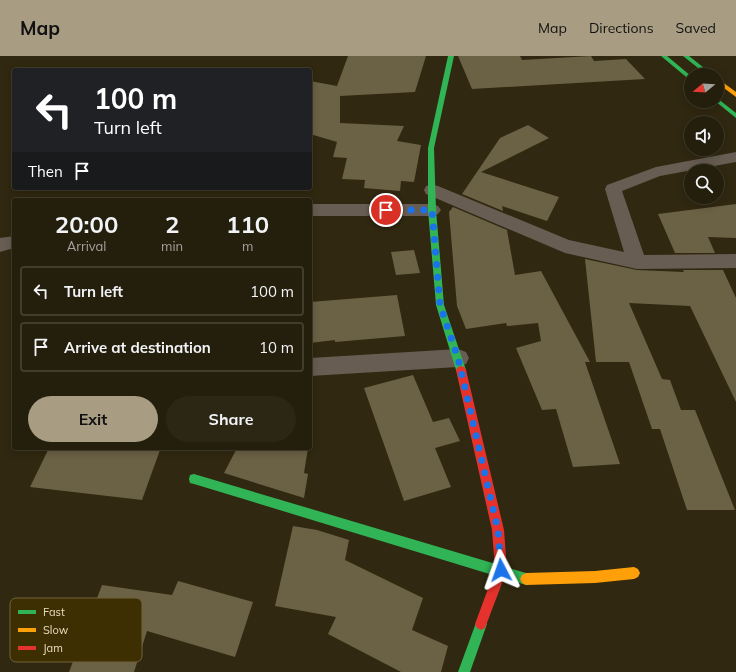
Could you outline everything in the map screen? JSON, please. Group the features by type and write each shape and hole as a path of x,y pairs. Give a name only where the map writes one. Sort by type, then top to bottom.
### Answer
{"main road":[{"path":"451,56 440,102 432,148 432,210 440,305 458,358 498,530 501,570 464,672"},
{"path":"664,56 684,73"},
{"path":"686,56 701,68"},
{"path":"724,86 736,95"},
{"path":"724,106 736,116"},
{"path":"194,479 501,570 529,580 595,577 634,573"}],"street":[{"path":"637,262 614,189 656,172 736,157"},
{"path":"432,190 565,246 637,262 736,261"},
{"path":"312,210 432,210"},
{"path":"0,246 12,243"},
{"path":"312,367 458,358"}],"building":[{"path":"348,56 426,56 415,92 340,96 340,123 404,126 397,141 421,145 414,182 401,181 400,191 364,188 365,180 342,179 347,158 333,157 337,142 312,135 312,81 337,86"},
{"path":"458,56 520,56 522,60 591,56 594,61 626,59 645,79 472,89"},
{"path":"528,125 549,138 481,172 559,197 547,221 502,206 503,211 462,194 500,138"},
{"path":"736,204 736,238 708,237 715,253 675,253 658,214"},
{"path":"453,207 507,230 515,275 541,271 590,362 585,362 620,464 573,467 556,409 542,410 516,348 541,341 538,323 507,326 506,323 466,329 457,306 449,212"},
{"path":"414,250 420,273 396,275 391,252"},
{"path":"585,259 637,270 684,272 683,270 723,270 736,298 736,402 690,306 629,303 662,379 670,380 681,410 695,410 735,510 687,510 660,429 652,429 629,362 596,362"},
{"path":"397,295 405,336 312,343 312,302"},
{"path":"413,375 433,422 449,418 460,441 435,448 451,487 404,501 364,388"},
{"path":"48,450 160,450 142,500 30,487"},
{"path":"236,450 308,450 304,473 308,474 304,498 224,473"},
{"path":"293,526 317,530 349,540 345,560 423,598 412,630 448,646 441,672 401,672 328,634 336,617 275,606"},
{"path":"178,581 253,602 235,657 147,631 142,647 142,598 97,598 102,585 172,595"},
{"path":"73,662 137,662 134,672 69,672"}],"traffic: fast":[{"path":"451,56 431,148 432,210 440,305 461,370"},
{"path":"664,56 684,73"},
{"path":"686,56 701,68"},
{"path":"724,106 736,116"},
{"path":"194,479 526,579"},
{"path":"464,672 481,624"}],"traffic: slow":[{"path":"724,86 736,95"},
{"path":"526,579 595,577 634,573"}],"traffic: jam":[{"path":"461,370 498,530 501,570 481,624"}],"route":[{"path":"386,210 432,210 440,305 458,358 498,530 501,570"}]}
